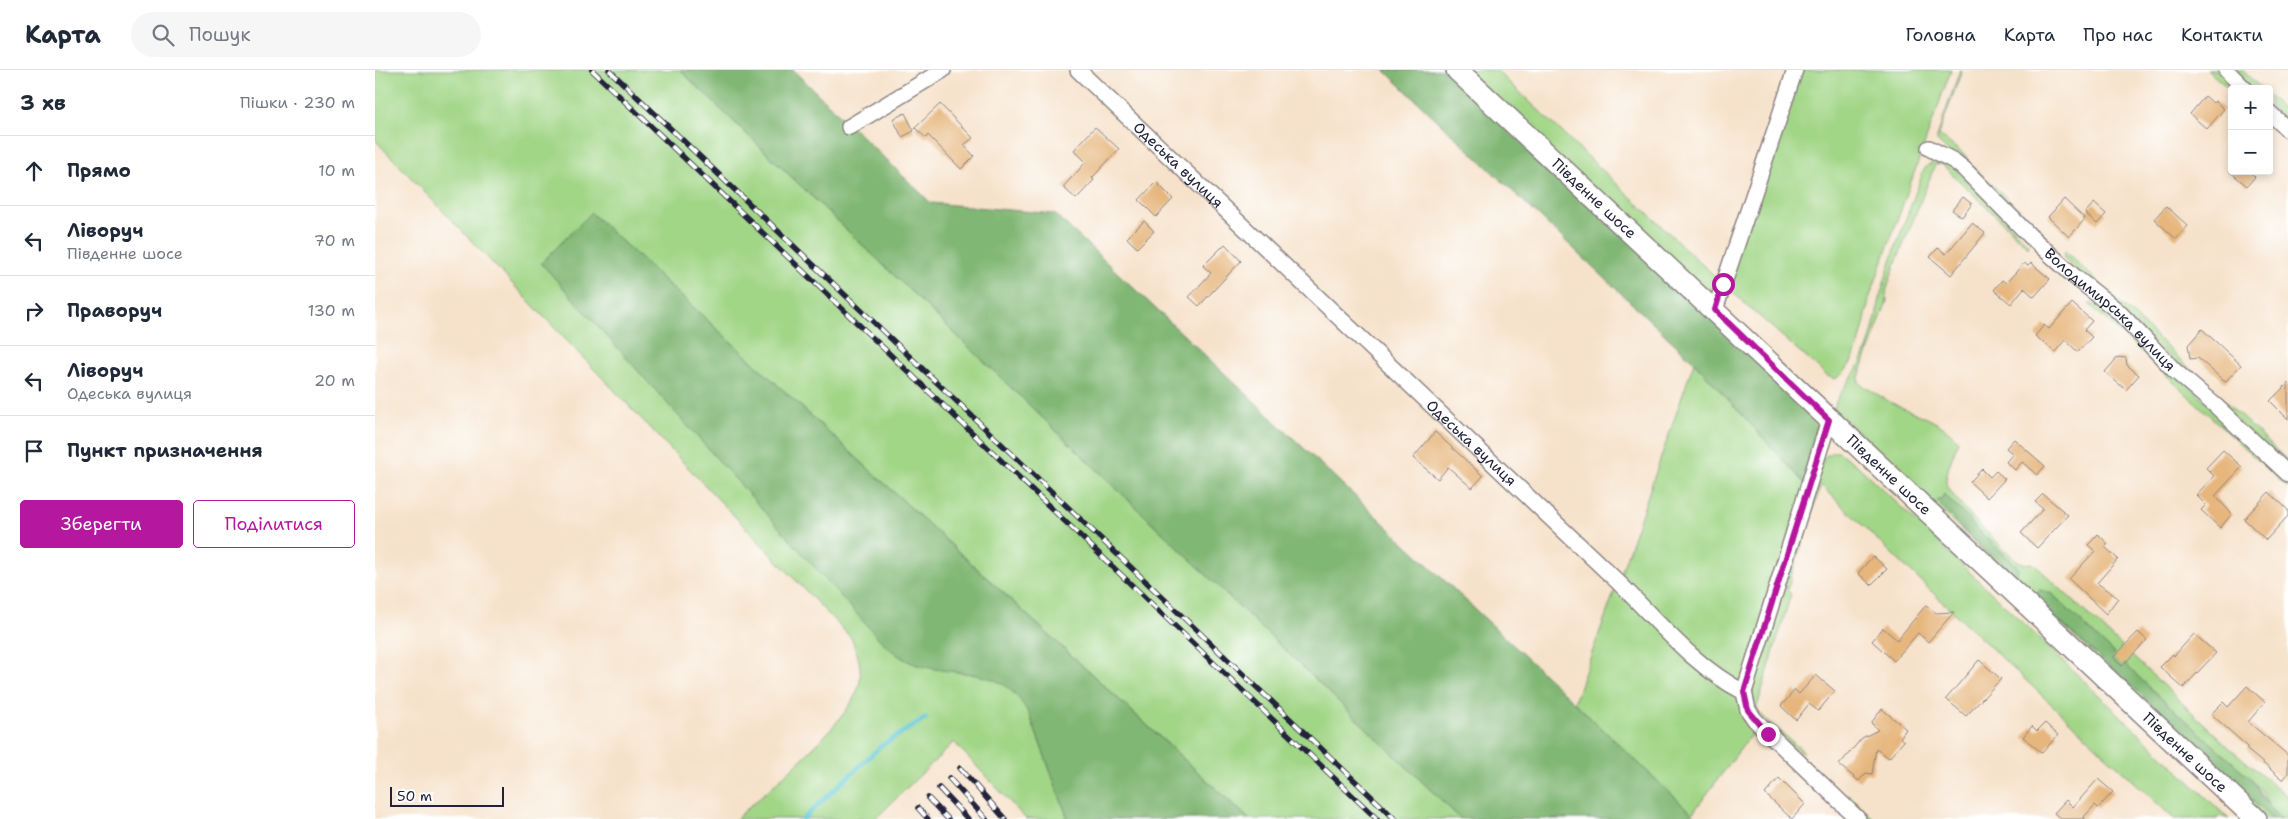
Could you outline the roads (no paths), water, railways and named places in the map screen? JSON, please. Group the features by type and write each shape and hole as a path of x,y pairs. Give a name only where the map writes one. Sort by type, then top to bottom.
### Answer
{"street":[{"path":"849,126 943,70"},
{"name":"Одеська вулиця","path":"1078,70 1618,582 1704,667 1744,692"},
{"name":"Південне шосе","path":"1457,70 2257,819"},
{"path":"1715,310 1795,70"},
{"path":"2226,70 2241,85"},
{"path":"2273,116 2288,130"},
{"name":"Володимирська вулиця","path":"1929,148 1955,161 1964,169 2031,236 2075,277 2119,311 2175,371 2217,407 2288,474"},
{"path":"1829,420 1744,692 1748,710 1755,720 1858,819"}],"waterway":[{"path":"803,819 881,746 926,718"}],"railway":[{"path":"592,70 1377,819"},
{"path":"609,70 1395,819"},
{"path":"960,768 1005,819"},
{"path":"949,778 986,819"},
{"path":"939,788 968,819"},
{"path":"928,798 948,819"},
{"path":"918,808 928,819"}]}
